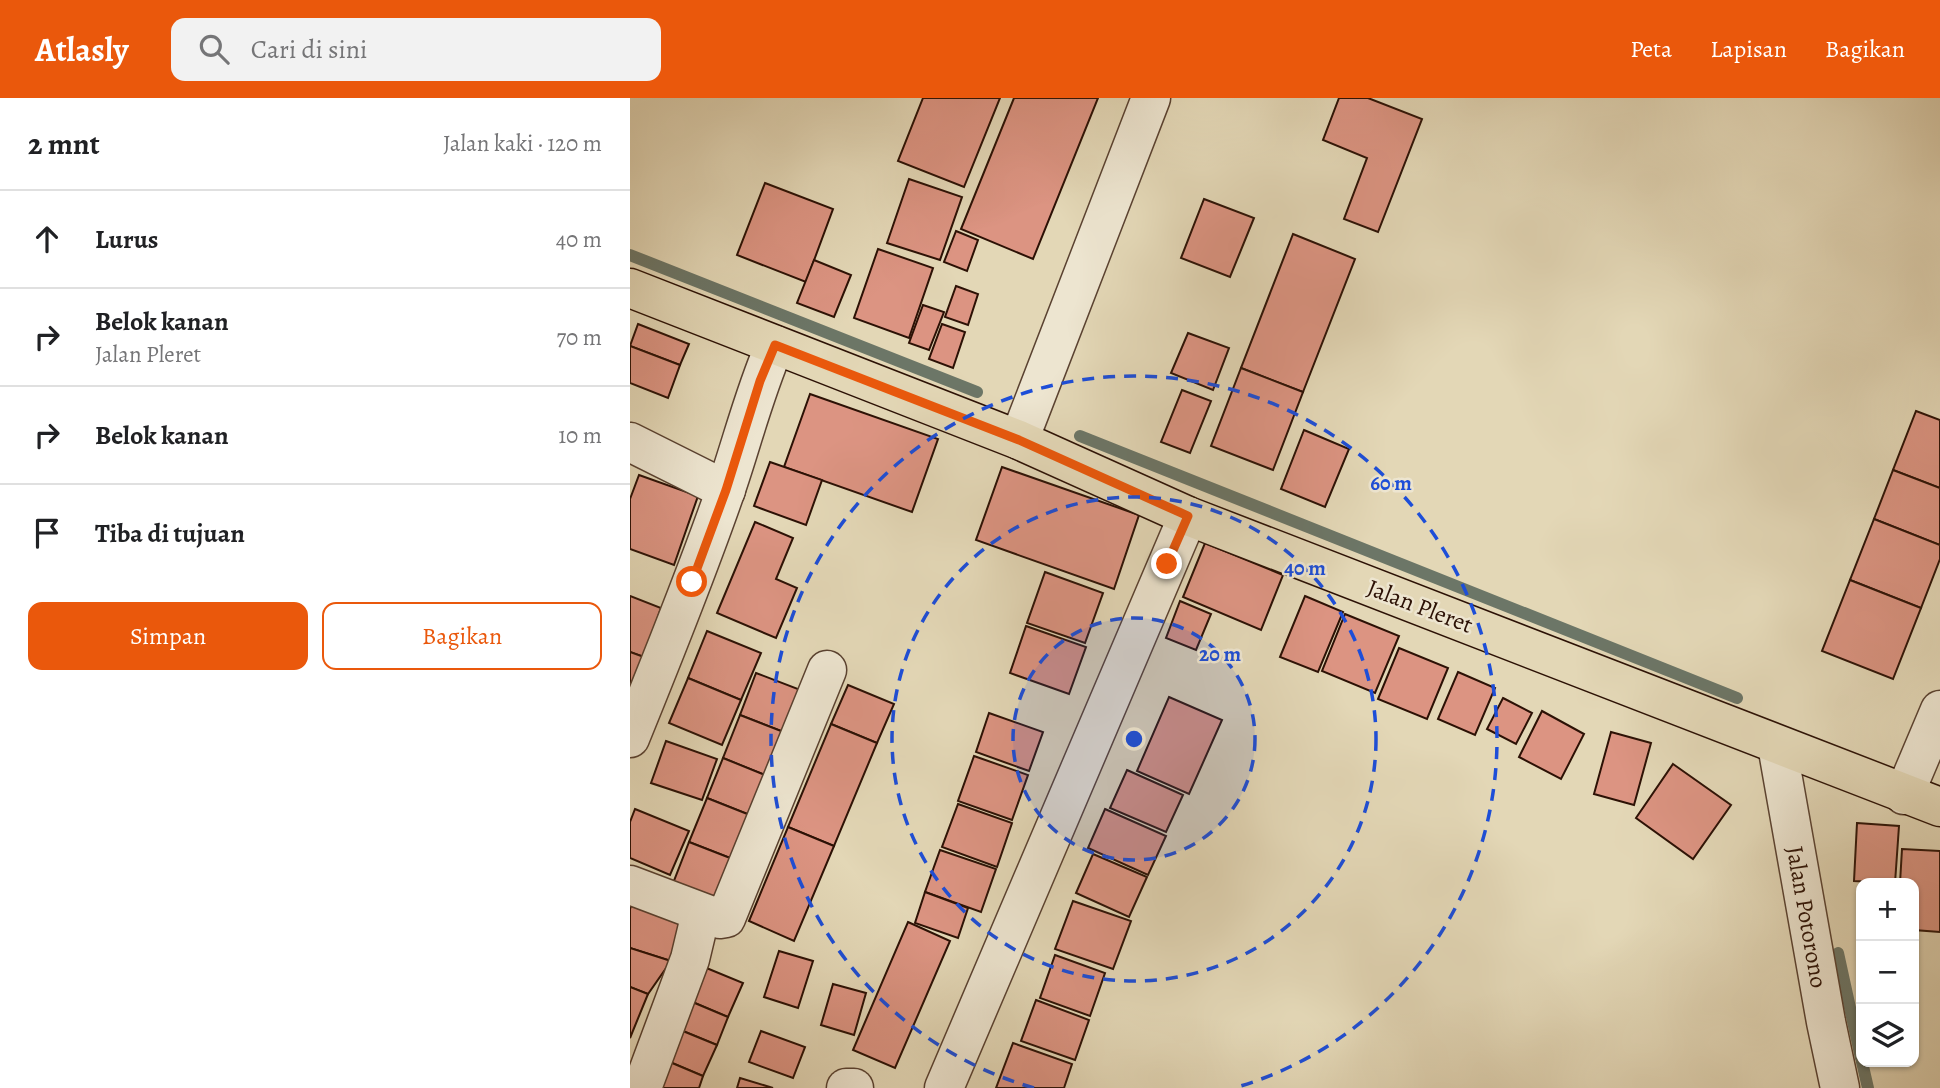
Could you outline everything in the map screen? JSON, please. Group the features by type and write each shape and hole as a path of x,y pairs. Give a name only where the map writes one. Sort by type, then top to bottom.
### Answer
{"main road":[{"name":"Jalan Pleret","path":"630,288 1019,440 1188,516 1940,807"}],"street":[{"path":"1019,440 1151,98"},
{"path":"630,738 726,490 760,381 775,345"},
{"path":"630,442 726,490"},
{"path":"944,1088 1188,516"},
{"path":"630,885 701,913 720,919 726,918 827,670"},
{"path":"1904,795 1940,710"},
{"name":"Jalan Potorono","path":"1777,744 1840,1088"},
{"path":"642,1088 690,959 701,913"},
{"path":"846,1088 854,1088"}],"building":[{"path":"923,98 1000,98 964,187 898,161"},
{"path":"1014,98 1098,98 1033,259 961,229"},
{"path":"1339,98 1368,98 1422,119 1378,232 1344,219 1367,158 1323,140"},
{"path":"909,179 962,197 940,260 887,243"},
{"path":"765,183 833,209 806,282 737,255"},
{"path":"1204,199 1254,218 1230,277 1181,258"},
{"path":"956,231 978,240 967,271 944,262"},
{"path":"1293,234 1355,259 1303,392 1241,368"},
{"path":"878,249 933,268 909,338 854,318"},
{"path":"814,260 851,275 834,317 797,303"},
{"path":"956,286 978,294 968,325 945,317"},
{"path":"923,305 944,312 929,350 909,343"},
{"path":"638,324 689,344 680,365 630,346"},
{"path":"942,324 965,332 953,368 929,359"},
{"path":"1188,333 1229,348 1213,390 1171,373"},
{"path":"630,346 680,365 668,398 630,383"},
{"path":"1241,368 1303,392 1273,470 1211,446"},
{"path":"1182,390 1211,401 1190,453 1161,442"},
{"path":"810,394 938,439 912,512 784,467"},
{"path":"1916,411 1940,420 1940,488 1893,470"},
{"path":"1304,430 1349,449 1325,507 1281,489"},
{"path":"770,462 822,480 806,525 754,506"},
{"path":"1002,467 1139,515 1114,589 976,540"},
{"path":"1893,470 1940,488 1940,545 1874,519"},
{"path":"639,475 698,496 674,565 630,549 630,499"},
{"path":"1874,519 1940,545 1940,559 1921,608 1850,580"},
{"path":"755,522 793,538 776,579 797,588 776,638 717,613"},
{"path":"1205,543 1283,575 1261,630 1183,597"},
{"path":"1045,572 1103,593 1085,643 1027,623"},
{"path":"1850,580 1921,608 1893,679 1822,651"},
{"path":"630,596 661,608 644,657 630,652"},
{"path":"1305,596 1343,612 1318,672 1280,657"},
{"path":"1180,601 1211,614 1196,650 1166,638"},
{"path":"1345,614 1399,636 1375,693 1322,671"},
{"path":"1026,626 1086,647 1069,694 1010,673"},
{"path":"707,631 761,653 741,700 688,678"},
{"path":"1399,648 1448,668 1427,719 1378,699"},
{"path":"630,652 644,657 630,694"},
{"path":"1458,672 1495,688 1475,735 1438,719"},
{"path":"756,673 811,694 794,736 740,715"},
{"path":"688,678 741,700 722,745 669,723"},
{"path":"848,685 894,704 877,743 831,724"},
{"path":"1169,697 1222,720 1189,794 1137,771"},
{"path":"1503,698 1532,713 1516,744 1487,729"},
{"path":"1542,711 1584,734 1561,779 1519,757"},
{"path":"989,713 1043,732 1029,771 976,752"},
{"path":"740,715 794,736 777,780 723,758"},
{"path":"831,724 877,743 834,846 788,827"},
{"path":"1611,732 1651,743 1634,805 1594,794"},
{"path":"666,741 717,759 702,800 651,783"},
{"path":"974,756 1028,775 1012,820 958,801"},
{"path":"723,758 777,780 760,819 707,798"},
{"path":"1673,764 1731,805 1693,859 1636,818"},
{"path":"1127,770 1183,795 1166,832 1110,808"},
{"path":"707,798 760,819 743,863 689,842"},
{"path":"958,804 1012,823 997,867 942,847"},
{"path":"635,809 689,831 670,875 630,858 630,822"},
{"path":"1105,809 1166,836 1148,875 1088,848"},
{"path":"1857,823 1899,826 1895,878 1856,878 1854,881"},
{"path":"788,827 834,846 794,941 749,921"},
{"path":"689,842 743,863 726,907 672,886"},
{"path":"1902,849 1940,851 1940,932 1919,930 1919,878 1900,878"},
{"path":"940,850 996,869 981,912 925,892"},
{"path":"1093,854 1147,877 1129,917 1076,893"},
{"path":"925,892 968,908 958,938 915,923"},
{"path":"635,894 686,910 671,961 630,948 630,909"},
{"path":"1073,901 1131,921 1113,969 1055,949"},
{"path":"908,922 950,941 895,1068 853,1050"},
{"path":"630,948 671,961 648,994 630,987"},
{"path":"779,951 813,961 798,1008 764,997"},
{"path":"1055,955 1105,973 1090,1016 1040,998"},
{"path":"704,967 743,983 728,1017 690,1001"},
{"path":"833,984 866,993 854,1035 821,1025"},
{"path":"630,987 648,994 630,1038"},
{"path":"1036,1000 1089,1020 1075,1060 1021,1041"},
{"path":"690,1001 728,1017 717,1045 678,1029"},
{"path":"678,1029 717,1045 703,1076 665,1060"},
{"path":"761,1031 805,1047 793,1078 749,1062"},
{"path":"1013,1043 1072,1064 1064,1088 996,1088"},
{"path":"665,1060 703,1076 699,1088 653,1088"},
{"path":"740,1078 773,1088 737,1088"}],"waterway":[{"path":"630,255 977,392"},
{"path":"1080,436 1737,698"},
{"path":"1838,953 1856,1035"},
{"path":"1863,1067 1868,1088"}],"route":[{"path":"692,582 726,490 760,381 775,345 1019,440 1188,516 1167,564"}]}
